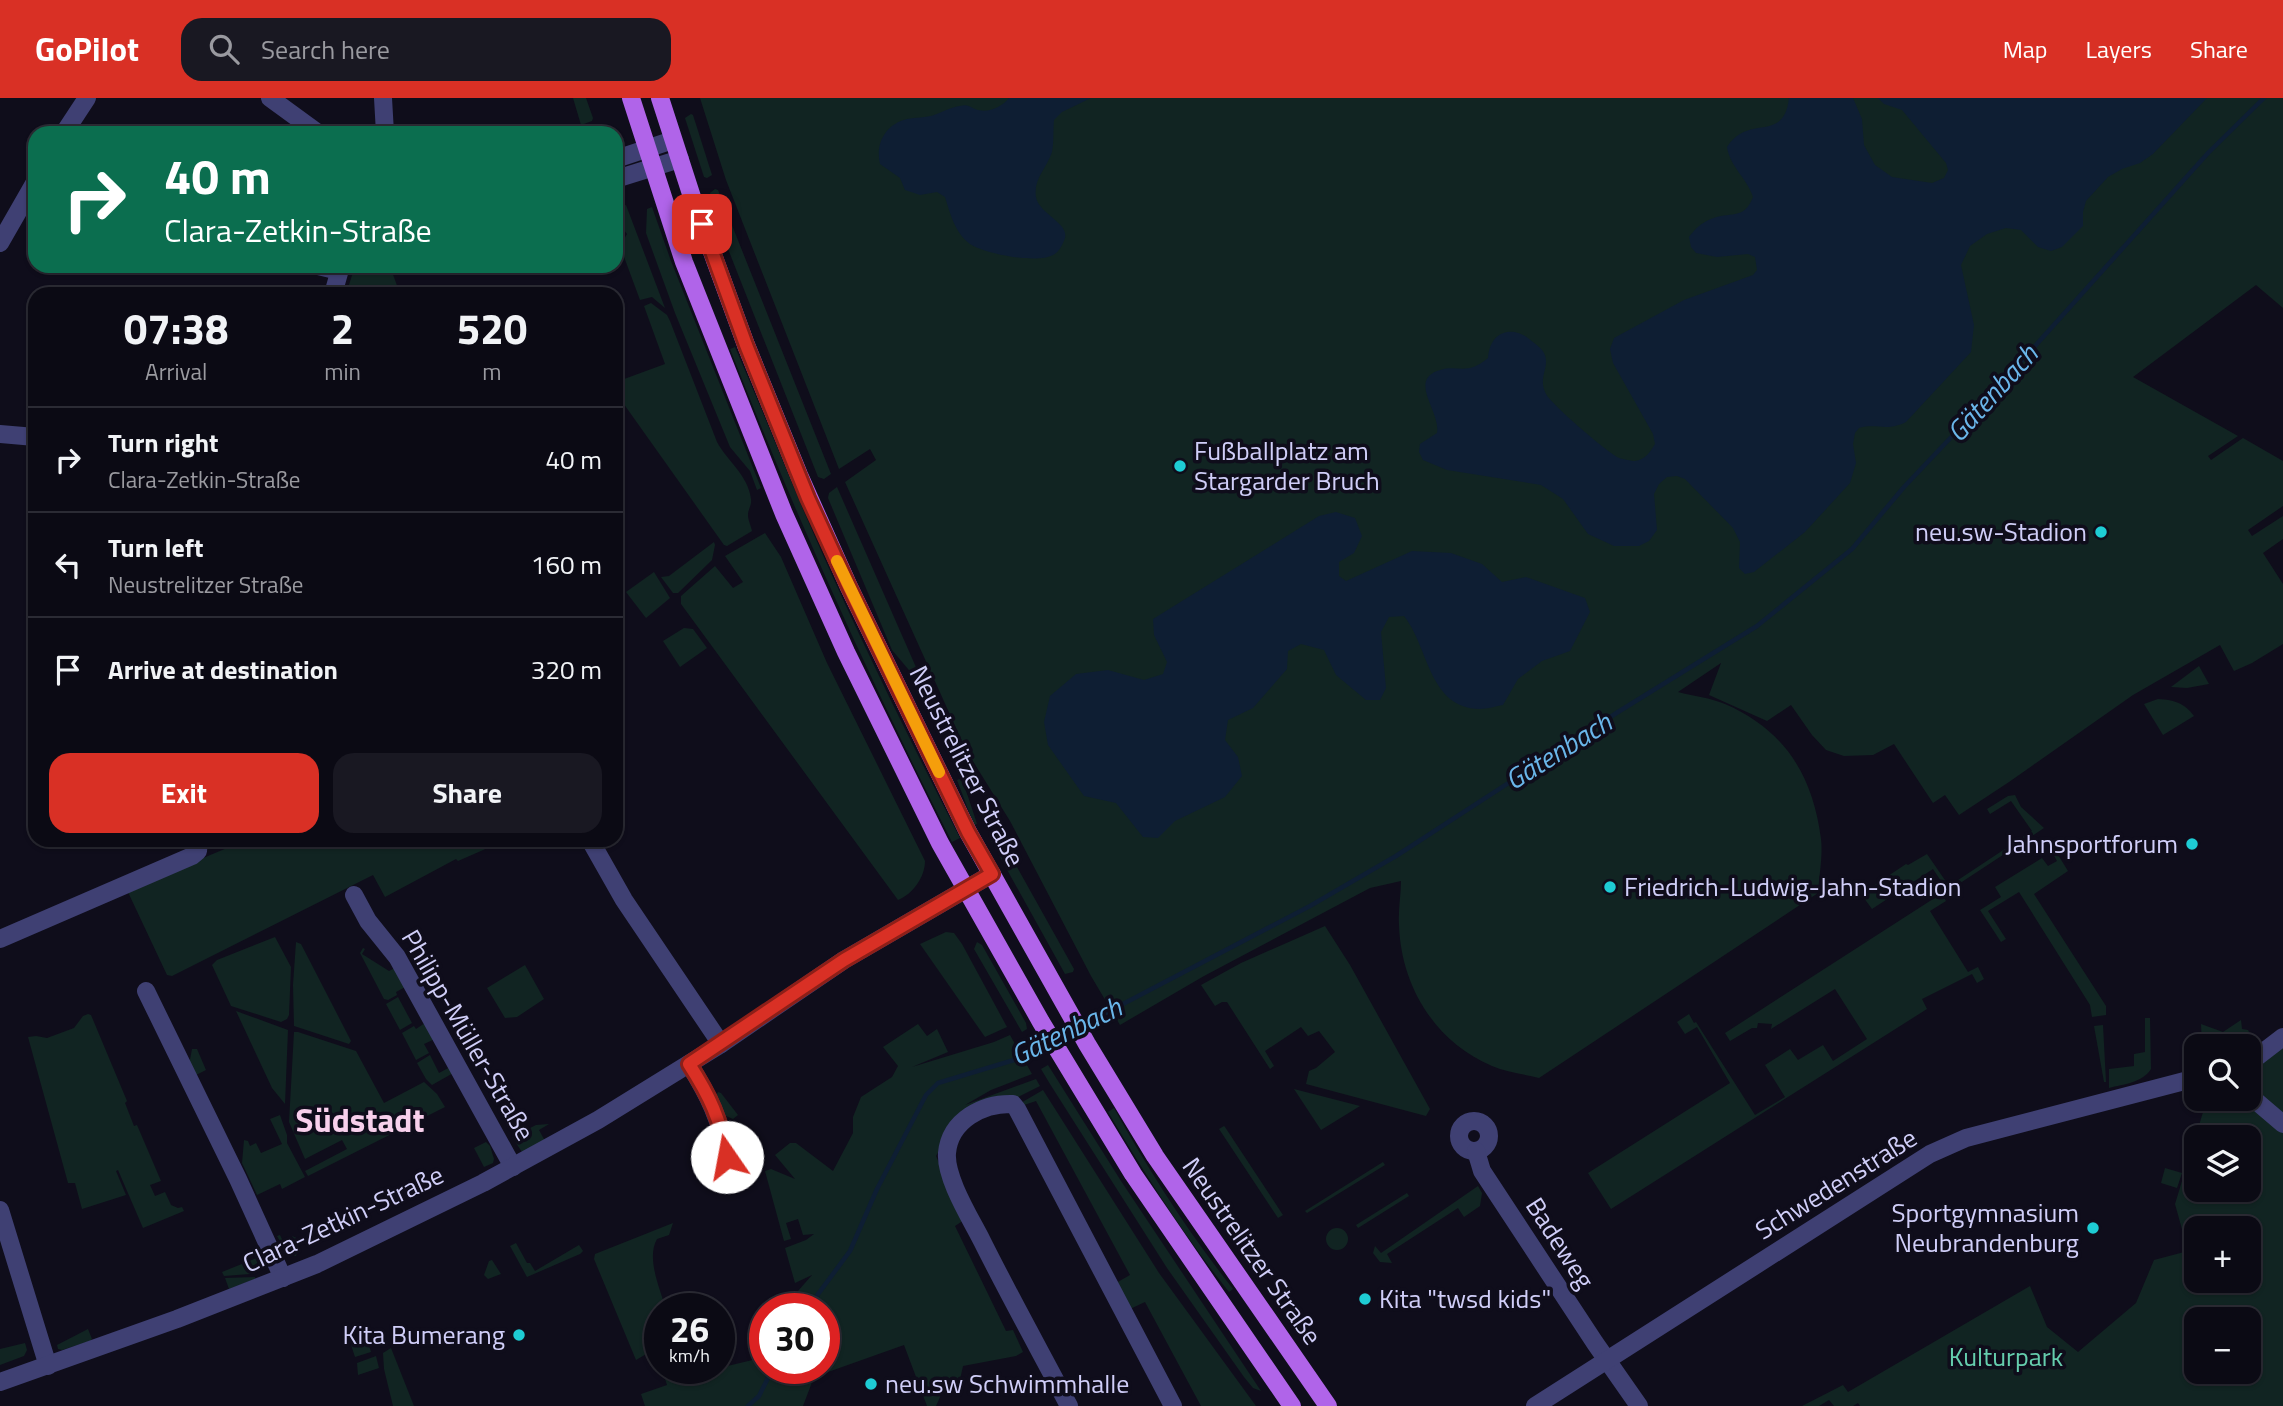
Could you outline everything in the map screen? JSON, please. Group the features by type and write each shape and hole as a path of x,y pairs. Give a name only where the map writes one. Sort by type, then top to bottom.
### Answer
{"main road":[{"name":"Neustrelitzer Straße","path":"631,98 684,262 784,514 846,652 965,889 1062,1058 1133,1174 1292,1406"},
{"name":"Neustrelitzer Straße","path":"660,98 746,345 808,498 962,820 1066,1008 1176,1189 1328,1406"}],"street":[{"path":"69,126 87,98"},
{"path":"270,98 308,126"},
{"path":"383,98 385,126"},
{"path":"623,157 673,140"},
{"path":"623,177 680,159"},
{"path":"0,243 28,194"},
{"path":"0,434 28,436"},
{"path":"0,939 192,856 199,847"},
{"path":"594,847 624,900 721,1044"},
{"name":"Clara-Zetkin-Straße","path":"0,1381 48,1366 282,1278 355,1247 513,1167 598,1120 721,1044 844,960 992,874"},
{"name":"Philipp-Müller-Straße","path":"354,895 368,921 397,957 513,1167"},
{"path":"146,991 238,1179 282,1278"},
{"path":"2261,1054 2283,1037"},
{"path":"689,1064 711,1101 722,1128 727,1157"},
{"name":"Schwedenstraße","path":"1535,1406 1930,1154 2002,1128 2184,1080"},
{"path":"1069,1406 971,1219 948,1165 950,1138 956,1127 972,1114 991,1106 1013,1104 1017,1108 1173,1406"},
{"path":"2261,1105 2283,1124"},
{"name":"Badeweg","path":"1476,1151 1482,1171 1639,1406"},
{"path":"0,1210 48,1366"}],"green space":[{"path":"573,98 586,98 592,121 581,125"},
{"path":"700,98 2283,98 2283,308 2256,285 2133,377 2238,436 2208,456 2211,460 2243,438 2283,461 2283,506 2248,530 2252,536 2283,516 2283,539 2263,553 2283,584 2283,644 2234,671 2220,645 2133,695 1959,815 1945,795 1933,803 1894,744 1873,755 1844,756 1826,750 1791,705 1767,721 1709,695 1721,663 1678,692 1720,702 1746,715 1764,727 1793,758 1803,775 1817,816 1821,846 1818,893 1539,1078 1497,1068 1472,1056 1438,1027 1425,1009 1414,990 1401,948 1401,881 1370,888 1204,976 1120,1025 1091,976 1010,821 966,750 845,482 876,460 870,449 839,469 726,180"},
{"path":"691,114 712,175 707,178 704,177 685,118"},
{"path":"718,190 831,474 824,479 818,477 715,216 710,193"},
{"path":"626,205 665,308 652,297 640,300 623,254 623,241 627,234 623,229 623,206"},
{"path":"652,207 761,488 757,490 750,471 730,447 675,313 646,233 647,209"},
{"path":"353,273 392,273 398,287 348,287"},
{"path":"651,303 667,315 717,442 749,490 751,501 748,517 752,531 727,546 623,403 623,379 665,364 644,306"},
{"path":"735,347 837,586 960,838 952,842 863,660 808,536 730,349"},
{"path":"837,487 922,681 919,682 892,650 828,498 829,493"},
{"path":"765,533 781,557 827,663 925,861 917,884 909,894 898,900 681,604 681,596 715,566 733,588 743,582 725,556"},
{"path":"714,542 712,560 678,593 673,593 661,577 669,576"},
{"path":"654,572 670,598 646,618 626,592"},
{"path":"684,628 693,629 707,648 680,667 663,641"},
{"path":"2199,666 2209,684 2187,688 2171,687"},
{"path":"2158,699 2179,703 2194,716 2163,735 2144,704"},
{"path":"962,778 977,824 974,825 957,780"},
{"path":"2015,795 2021,807 2044,828 1942,895 1946,901 1930,911 1968,972 1978,967 1984,979 1977,983 1972,974 1922,999 1927,1009 1611,1209 1588,1173 1730,1083 1697,1027 1685,1034 1677,1022 1689,1014 1694,1023 1696,1022 1755,1115 1785,1097 1765,1065 1790,1049 1798,1060 1823,1045 1833,1061 1867,1039 1835,989 1771,1029 1772,1024 1758,1023 1757,1028 1752,1028 1730,1041 1725,1033 1947,890 1933,869 1872,909 1861,894 1906,864 1927,854 1949,886 2032,831 2011,801 1990,814 1987,809 2008,796"},
{"path":"995,834 999,835 1074,969 1073,972 1065,974 990,839"},
{"path":"229,847 490,847 458,861 456,859 385,897 373,875 172,976 167,975 127,890"},
{"path":"2055,850 2068,871 2034,894 2106,1006 2106,1015 2092,1017 2090,1005 2019,892 1988,911 2006,939 2001,942 1980,910 2001,897 1995,887 2042,858 2048,866 2057,861 2052,852"},
{"path":"1325,926 1350,965 1430,1109 1426,1116 1306,1084 1309,1071 1335,1052 1319,1031 1308,1036 1301,1027 1265,1051 1274,1066 1270,1069 1227,1002 1215,1006 1201,985 1241,963"},
{"path":"946,932 954,933 962,944 1007,1027 985,1037 920,944"},
{"path":"275,937 291,967 289,1015 281,1022 231,1006 212,965 217,960"},
{"path":"296,942 301,944 351,1041 349,1044 294,1026"},
{"path":"977,942 982,945 1026,1023 1027,1029 1022,1032 974,949"},
{"path":"365,949 362,954 389,971 395,968 409,985 396,992 397,995 388,1000 384,999 360,953"},
{"path":"525,965 544,999 517,1017 505,1018 487,988"},
{"path":"398,997 412,1023 400,1030 386,1004"},
{"path":"236,1011 288,1030 285,1104 272,1088"},
{"path":"91,1015 127,1101 125,1103 134,1126 137,1125 161,1181 150,1185 155,1196 165,1192 171,1205 182,1207 184,1211 143,1228 118,1170 116,1171 126,1195 82,1209 75,1183 68,1183 28,1037 47,1038 74,1028 83,1016"},
{"path":"2145,1018 2150,1018 2151,1069 2138,1080 2109,1088 2109,1069 2134,1066 2134,1054 2145,1052"},
{"path":"2241,1020 2242,1029 2248,1030 2250,1034 2201,1034 2201,1024 2223,1032"},
{"path":"428,1021 437,1038 424,1044 429,1053 416,1060 402,1033 414,1026 416,1029"},
{"path":"918,1024 927,1036 937,1029 948,1052 912,1067 1010,1035 1032,1074 991,1090 965,1105 1036,1079 1040,1086 1012,1100 959,1116 936,1156 964,1220 955,1226 1006,1331 1013,1330 1023,1352 1016,1356 963,1366 959,1384 947,1389 948,1393 941,1395 936,1406 927,1406 904,1345 840,1368 840,1293 797,1293 812,1275 795,1283 785,1248 814,1234 803,1235 798,1219 786,1223 791,1239 784,1241 765,1171 771,1169 795,1179 775,1155 790,1143 796,1143 833,1171 853,1133 853,1117 861,1097 892,1077 898,1066 883,1047"},
{"path":"2103,1025 2106,1082 2094,1026"},
{"path":"294,1032 356,1051 384,1103 424,1082 437,1094 445,1107 308,1176 305,1171 347,1149 342,1140 305,1159 289,1122"},
{"name":"Kulturpark","path":"2283,1047 2283,1406 1860,1406 1858,1403 1853,1406 1834,1406 1829,1400 1819,1406 1802,1406 1843,1385 1848,1392 2030,1286 2047,1327 2078,1352 2136,1303 2154,1260 2184,1252 2184,1293 2261,1293 2261,1216 2184,1216 2184,1237 2175,1204 2184,1174 2184,1202 2261,1202 2261,1125 2199,1125 2203,1111 2261,1111 2261,1063"},
{"path":"192,1049 197,1049 206,1070 194,1076 189,1065"},
{"path":"430,1055 439,1073 452,1066 455,1072 432,1085 417,1063"},
{"path":"1048,1065 1121,1181 1261,1391 1253,1388 1244,1377 1167,1268 1041,1069"},
{"path":"1294,1089 1360,1106 1321,1130"},
{"path":"1043,1090 1159,1273 1256,1406 1201,1406 1145,1302 1130,1309 1116,1283 1130,1275 1036,1101 1021,1106 1019,1104"},
{"path":"718,1092 738,1115 733,1119 726,1116 716,1096"},
{"path":"1114,1108 1170,1201 1233,1289 1229,1292 1181,1227 1136,1158 1108,1112"},
{"path":"280,1115 287,1143 305,1177 282,1189 280,1184 257,1195 242,1163 244,1140 248,1141 250,1146 256,1143 261,1153 282,1144 270,1119"},
{"path":"549,1124 539,1130 545,1141 522,1152 512,1137 536,1125"},
{"path":"741,1124 760,1149 755,1153 736,1155 733,1150 730,1133"},
{"path":"1224,1126 1283,1215 1278,1218 1219,1129"},
{"path":"486,1142 494,1159 493,1163 484,1167 474,1148"},
{"path":"1383,1162 1385,1165 1307,1213 1305,1211"},
{"path":"2165,1168 2182,1173 2177,1188 2161,1183"},
{"path":"1478,1186 1482,1193 1480,1206 1464,1217 1458,1208 1387,1254 1392,1263 1380,1262 1373,1253 1375,1246 1381,1253"},
{"path":"1407,1193 1409,1196 1358,1228 1356,1225"},
{"path":"673,1223 669,1235 657,1239 654,1247 653,1264 661,1293 644,1293 644,1355 636,1360 594,1259 595,1254"},
{"path":"1337,1228 1345,1231 1348,1239 1345,1247 1337,1250 1329,1247 1326,1239 1329,1231"},
{"path":"280,1235 287,1250 296,1245 292,1236 301,1240 296,1256 287,1254 277,1236"},
{"path":"516,1243 527,1263 530,1263 535,1271 579,1245 583,1251 527,1277 510,1246"},
{"path":"259,1257 262,1266 260,1270 250,1274 224,1276 222,1272"},
{"path":"492,1260 501,1274 488,1279 484,1275 489,1261"},
{"path":"255,1277 229,1289 225,1278"},
{"path":"88,1329 92,1339 90,1341 58,1349 57,1345"},
{"path":"367,1339 371,1352 355,1357 351,1345"},
{"path":"25,1343 27,1350 24,1356 0,1365 0,1349"},
{"path":"391,1348 414,1406 393,1406 383,1353"},
{"path":"376,1356 379,1368 358,1375 357,1363"},
{"path":"749,1361 749,1384 811,1384 803,1406 645,1406 641,1394 667,1384 735,1384 735,1364"}],"water":[{"path":"1009,98 1091,98 1062,112 1054,120 1052,152 1038,179 1036,197 1042,208 1063,228 1065,238 1057,252 1045,258 1011,257 977,248 957,229 945,197 937,192 920,195 905,190 900,178 880,164 881,142 893,125 962,105 989,110"},
{"path":"1789,98 1853,98 1862,119 1864,145 1875,165 1892,177 1932,183 1944,178 1948,170 1946,163 1902,110 1884,104 1878,98 2207,98 2153,154 2108,177 2086,201 2083,226 2062,247 2051,251 2038,247 2021,230 2006,228 1987,234 1970,246 1961,265 1974,325 1971,352 1906,422 1887,427 1859,428 1853,444 1856,463 1850,483 1805,532 1754,572 1745,574 1739,568 1740,542 1733,528 1685,479 1677,476 1667,477 1659,484 1654,494 1657,530 1649,541 1639,546 1614,546 1588,534 1563,499 1541,485 1447,470 1423,460 1419,452 1420,444 1437,433 1435,416 1426,390 1429,376 1444,369 1467,368 1480,364 1488,358 1493,341 1504,333 1511,332 1526,336 1543,352 1546,358 1543,382 1546,394 1569,418 1619,458 1635,461 1647,455 1655,444 1653,434 1613,363 1610,349 1614,338 1684,300 1753,275 1757,270 1755,257 1748,254 1717,257 1696,253 1691,247 1689,237 1698,226 1707,221 1741,212 1749,205 1753,197 1731,161 1727,147 1735,137 1745,131 1773,125 1780,120 1786,112"},
{"path":"1336,512 1355,518 1362,536 1354,553 1339,562 1339,576 1346,581 1412,551 1451,553 1482,564 1502,582 1526,577 1585,598 1590,612 1570,651 1542,661 1518,679 1503,705 1483,709 1463,706 1450,698 1440,687 1404,616 1389,617 1381,632 1386,688 1380,700 1366,700 1336,675 1324,650 1301,644 1288,651 1287,669 1253,708 1228,720 1225,740 1238,757 1242,776 1225,797 1175,821 1158,838 1143,837 1116,803 1084,796 1048,745 1044,722 1050,696 1076,674 1108,670 1144,680 1163,674 1167,662 1154,635 1153,619 1319,516"}],"waterway":[{"name":"Gätenbach","path":"1081,1026 1310,906 1396,856 1618,712 1757,626 1852,549 1904,487 1993,393 2208,153 2264,98"},
{"name":"Gätenbach","path":"1056,1039 1073,1030"},
{"name":"Gätenbach","path":"819,1293 850,1251 877,1189 926,1095 938,1083 1014,1060 1048,1043"},
{"name":"Gätenbach","path":"748,1406 759,1396 765,1384"}],"slow traffic":[{"path":"837,561 939,772"}],"place":[{"name":"Fußballplatz am Stargarder Bruch","path":"1180,466"},
{"name":"neu.sw-Stadion","path":"2101,532"},
{"name":"Jahnsportforum","path":"2192,844"},
{"name":"Friedrich-Ludwig-Jahn-Stadion","path":"1610,887"},
{"name":"Sportgymnasium Neubrandenburg","path":"2093,1228"},
{"name":"Kita \"twsd kids\"","path":"1365,1299"},
{"name":"Kita Bumerang","path":"519,1335"},
{"name":"neu.sw Schwimmhalle","path":"871,1384"}],"district":[{"name":"Südstadt","path":"360,1120"}],"route":[{"path":"702,224 746,345 808,498 968,832 992,874 844,960 689,1064 711,1101 722,1128 727,1157"}]}
